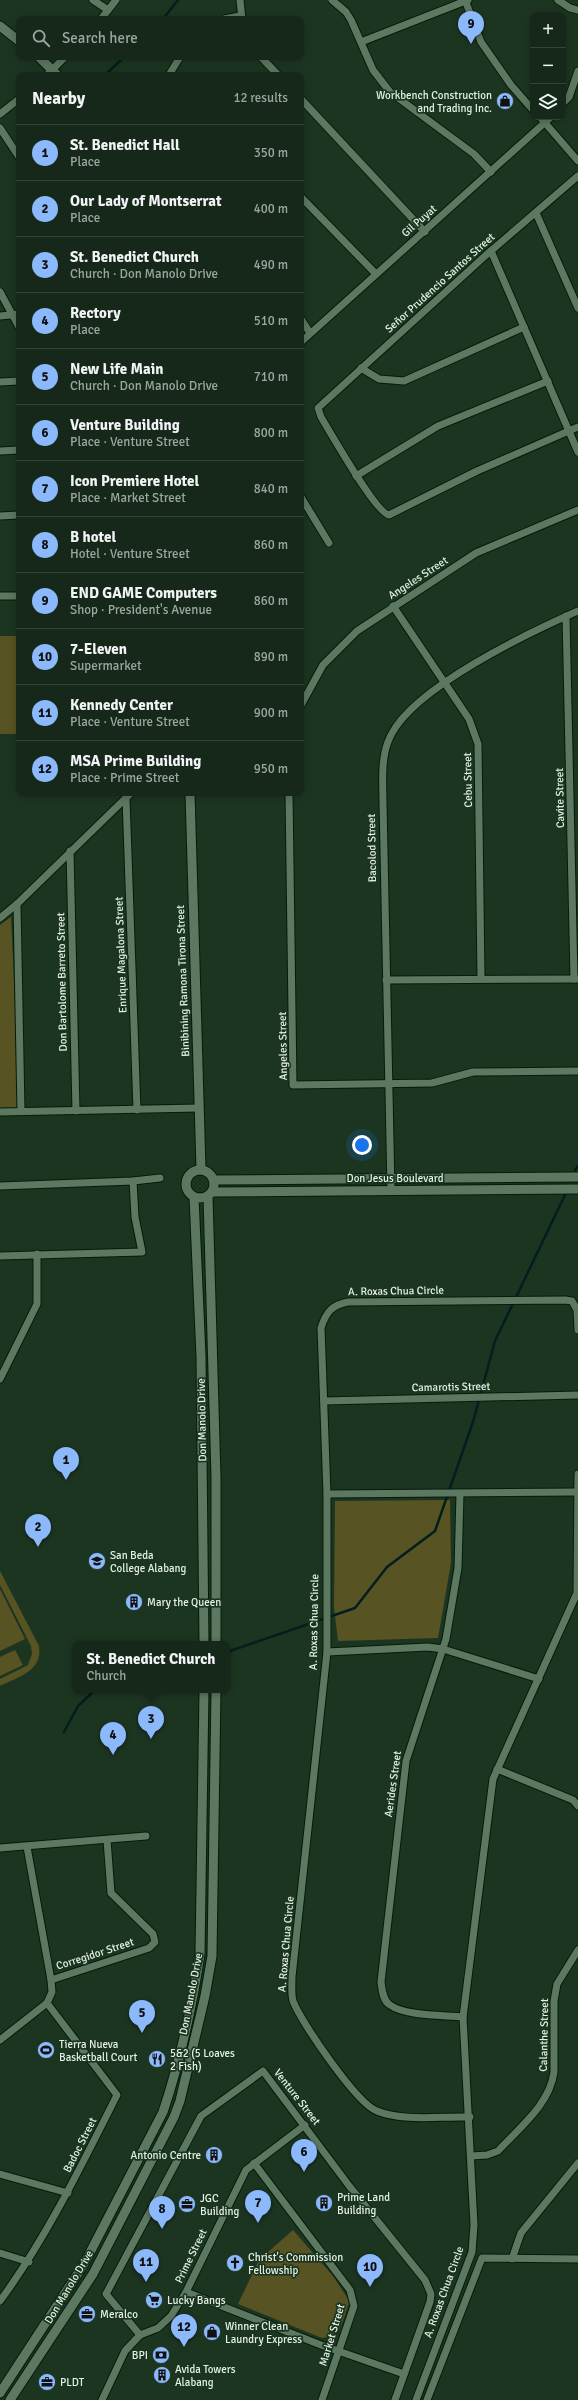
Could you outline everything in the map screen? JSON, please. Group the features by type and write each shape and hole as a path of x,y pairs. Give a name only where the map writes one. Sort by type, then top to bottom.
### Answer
{"street":[{"path":"93,0 108,10"},
{"path":"103,16 116,0"},
{"path":"240,0 241,16"},
{"path":"332,0 346,12 373,70 390,92 469,150 491,172"},
{"path":"361,42 466,0 485,48 511,85 530,107"},
{"path":"558,0 570,8 578,10"},
{"path":"0,26 16,39"},
{"path":"41,60 51,72"},
{"path":"53,72 63,60"},
{"path":"171,72 178,60"},
{"path":"264,60 275,72"},
{"path":"566,100 569,97 578,71"},
{"path":"0,114 16,101"},
{"path":"304,102 425,232"},
{"path":"542,120 578,161"},
{"name":"Gil Puyat","path":"304,339 375,273 425,232 548,120"},
{"path":"0,128 16,152"},
{"name":"Señor Prudencio Santos Street","path":"356,476 321,417 318,408 491,251 578,176"},
{"path":"304,199 375,273"},
{"path":"536,213 578,308"},
{"path":"491,251 578,452"},
{"path":"0,292 16,315"},
{"path":"0,316 16,315"},
{"path":"304,324 310,333"},
{"path":"361,368 379,379 404,381 524,328"},
{"path":"0,382 16,381"},
{"path":"548,381 438,426 356,476 381,510 389,515 477,471 578,427"},
{"path":"0,451 16,450"},
{"path":"304,502 329,543"},
{"name":"Angeles Street","path":"304,700 324,665 338,648 357,631 393,606 476,553 578,510"},
{"path":"0,516 16,514"},
{"path":"0,596 16,596"},
{"name":"Cebu Street","path":"393,606 443,684 469,719 478,744 482,978"},
{"name":"Bacolod Street","path":"391,1190 383,759 390,736 402,717 416,703 443,684 510,643 578,611"},
{"name":"Cavite Street","path":"566,616 576,979"},
{"path":"0,918 17,904 70,851 129,796"},
{"name":"Enrique Magalona Street","path":"129,796 137,1110"},
{"name":"Binibining Ramona Tirona Street","path":"190,796 201,1169"},
{"name":"Angeles Street","path":"289,796 293,1085 441,1082 458,1075 473,1072 578,1071"},
{"name":"Don Bartolome Barreto Street","path":"70,851 76,1111"},
{"path":"17,904 21,1111"},
{"path":"386,980 482,978 576,979"},
{"path":"0,1112 199,1108"},
{"path":"201,1169 211,1174 214,1180 210,1194 194,1197 188,1192 185,1184 187,1177 193,1171 201,1169"},
{"name":"Don Jesus Boulevard","path":"214,1180 578,1177"},
{"path":"0,1186 133,1181 160,1178"},
{"path":"0,1256 142,1252 135,1217 133,1181"},
{"name":"Don Jesus Boulevard","path":"210,1194 391,1190 578,1189"},
{"name":"Don Manolo Drive","path":"210,1194 215,1426 216,1641"},
{"name":"Don Manolo Drive","path":"194,1197 200,1357 204,1641"},
{"path":"0,1379 37,1304 37,1254"},
{"name":"A. Roxas Chua Circle","path":"470,2117 396,2116 374,2111 363,2101 339,2072 301,2020 292,2000 292,1977 327,1652 326,1494 321,1328 325,1316 332,1307 348,1302 529,1300 572,1301 578,1310 578,1330"},
{"name":"Camarotis Street","path":"324,1401 578,1395"},
{"path":"200,1426 215,1426"},
{"name":"A. Roxas Chua Circle","path":"416,2400 472,2252 474,2225 470,2117 463,2017 493,1779 577,1593 578,1474"},
{"path":"326,1494 578,1492"},
{"name":"Aerides Street","path":"460,1494 458,1568 443,1649 406,1761 381,1982 383,1994 389,2004 402,2011 463,2017"},
{"path":"203,1560 216,1559"},
{"path":"327,1652 428,1647 443,1649 538,1679"},
{"name":"Don Manolo Drive","path":"0,2393 94,2246 163,2112 194,1994 200,1954 204,1693"},
{"name":"Don Manolo Drive","path":"10,2400 52,2338 104,2252 174,2117 180,2101 206,1996 212,1956 216,1693"},
{"path":"497,1769 573,1800 578,1806"},
{"path":"203,1810 215,1813"},
{"path":"0,1848 27,1847 146,1836"},
{"name":"Corregidor Street","path":"47,2003 52,1992 52,1980 149,1948 154,1942 153,1934 111,1893 107,1840"},
{"path":"27,1847 52,1980"},
{"name":"Calanthe Street","path":"471,2156 487,2155 498,2151 546,2098 553,2084 554,2000 557,1984 578,1950"},
{"path":"194,1994 206,1996"},
{"path":"0,2040 47,2003"},
{"name":"Badoc Street","path":"0,2301 29,2262 68,2192 117,2095 47,2003"},
{"name":"Venture Street","path":"140,2336 106,2294 201,2116 263,2071 350,2187 425,2280 430,2294 430,2302 395,2400"},
{"name":"Prime Street","path":"102,2400 125,2350 140,2336 158,2328 171,2316 186,2292 246,2170 254,2162 304,2125"},
{"name":"Market Street","path":"254,2162 350,2290 354,2306 322,2400"},
{"path":"512,2259 521,2233 578,2163"},
{"path":"0,2174 68,2192"},
{"path":"94,2246 104,2252"},
{"path":"0,2254 29,2262"},
{"path":"427,2400 482,2258 578,2259"},
{"path":"186,2292 404,2374"}],"shaded area":[{"path":"0,636 16,636 16,734 0,734"},
{"path":"11,917 20,1110 0,1110 0,925"},
{"path":"450,1500 451,1563 438,1638 338,1641 334,1607 335,1501"},
{"path":"0,1571 39,1646 39,1655 37,1662 28,1672 0,1686 0,1679 28,1665 32,1654 31,1646 0,1585"},
{"path":"0,1589 25,1639 0,1651"},
{"path":"15,1650 23,1665 0,1676 0,1657"},
{"path":"293,2230 333,2276 348,2299 349,2303 343,2321 337,2331 328,2337 322,2338 238,2304 259,2260"}],"waterway":[{"path":"165,16 178,0"},
{"path":"108,72 121,60"},
{"path":"575,1170 578,1166"},
{"path":"230,1651 355,1608 387,1567 435,1531 473,1422 495,1341 565,1195"},
{"path":"64,1732 78,1706 92,1693"}],"place":[{"name":"END GAME Computers","path":"471,44"},
{"name":"Workbench Construction and Trading Inc.","path":"505,101"},
{"name":"St. Benedict Hall","path":"66,1480"},
{"name":"Our Lady of Montserrat","path":"38,1547"},
{"name":"San Beda College Alabang","path":"97,1561"},
{"name":"Mary the Queen","path":"134,1602"},
{"name":"St. Benedict Church","path":"151,1739"},
{"name":"Rectory","path":"113,1755"},
{"name":"New Life Main","path":"142,2033"},
{"name":"Tierra Nueva Basketball Court","path":"46,2050"},
{"name":"5&2 (5 Loaves 2 Fish)","path":"157,2059"},
{"name":"Antonio Centre","path":"214,2155"},
{"name":"Venture Building","path":"304,2172"},
{"name":"Prime Land Building","path":"324,2203"},
{"name":"JGC Building","path":"187,2204"},
{"name":"Icon Premiere Hotel","path":"258,2223"},
{"name":"B hotel","path":"162,2229"},
{"name":"Christ's Commission Fellowship","path":"235,2263"},
{"name":"Kennedy Center","path":"146,2282"},
{"name":"7-Eleven","path":"370,2287"},
{"name":"Lucky Bangs","path":"154,2300"},
{"name":"Meralco","path":"87,2314"},
{"name":"Winner Clean Laundry Express","path":"212,2332"},
{"name":"MSA Prime Building","path":"184,2347"},
{"name":"BPI","path":"161,2355"},
{"name":"Avida Towers Alabang","path":"162,2375"},
{"name":"PLDT","path":"47,2382"}]}
